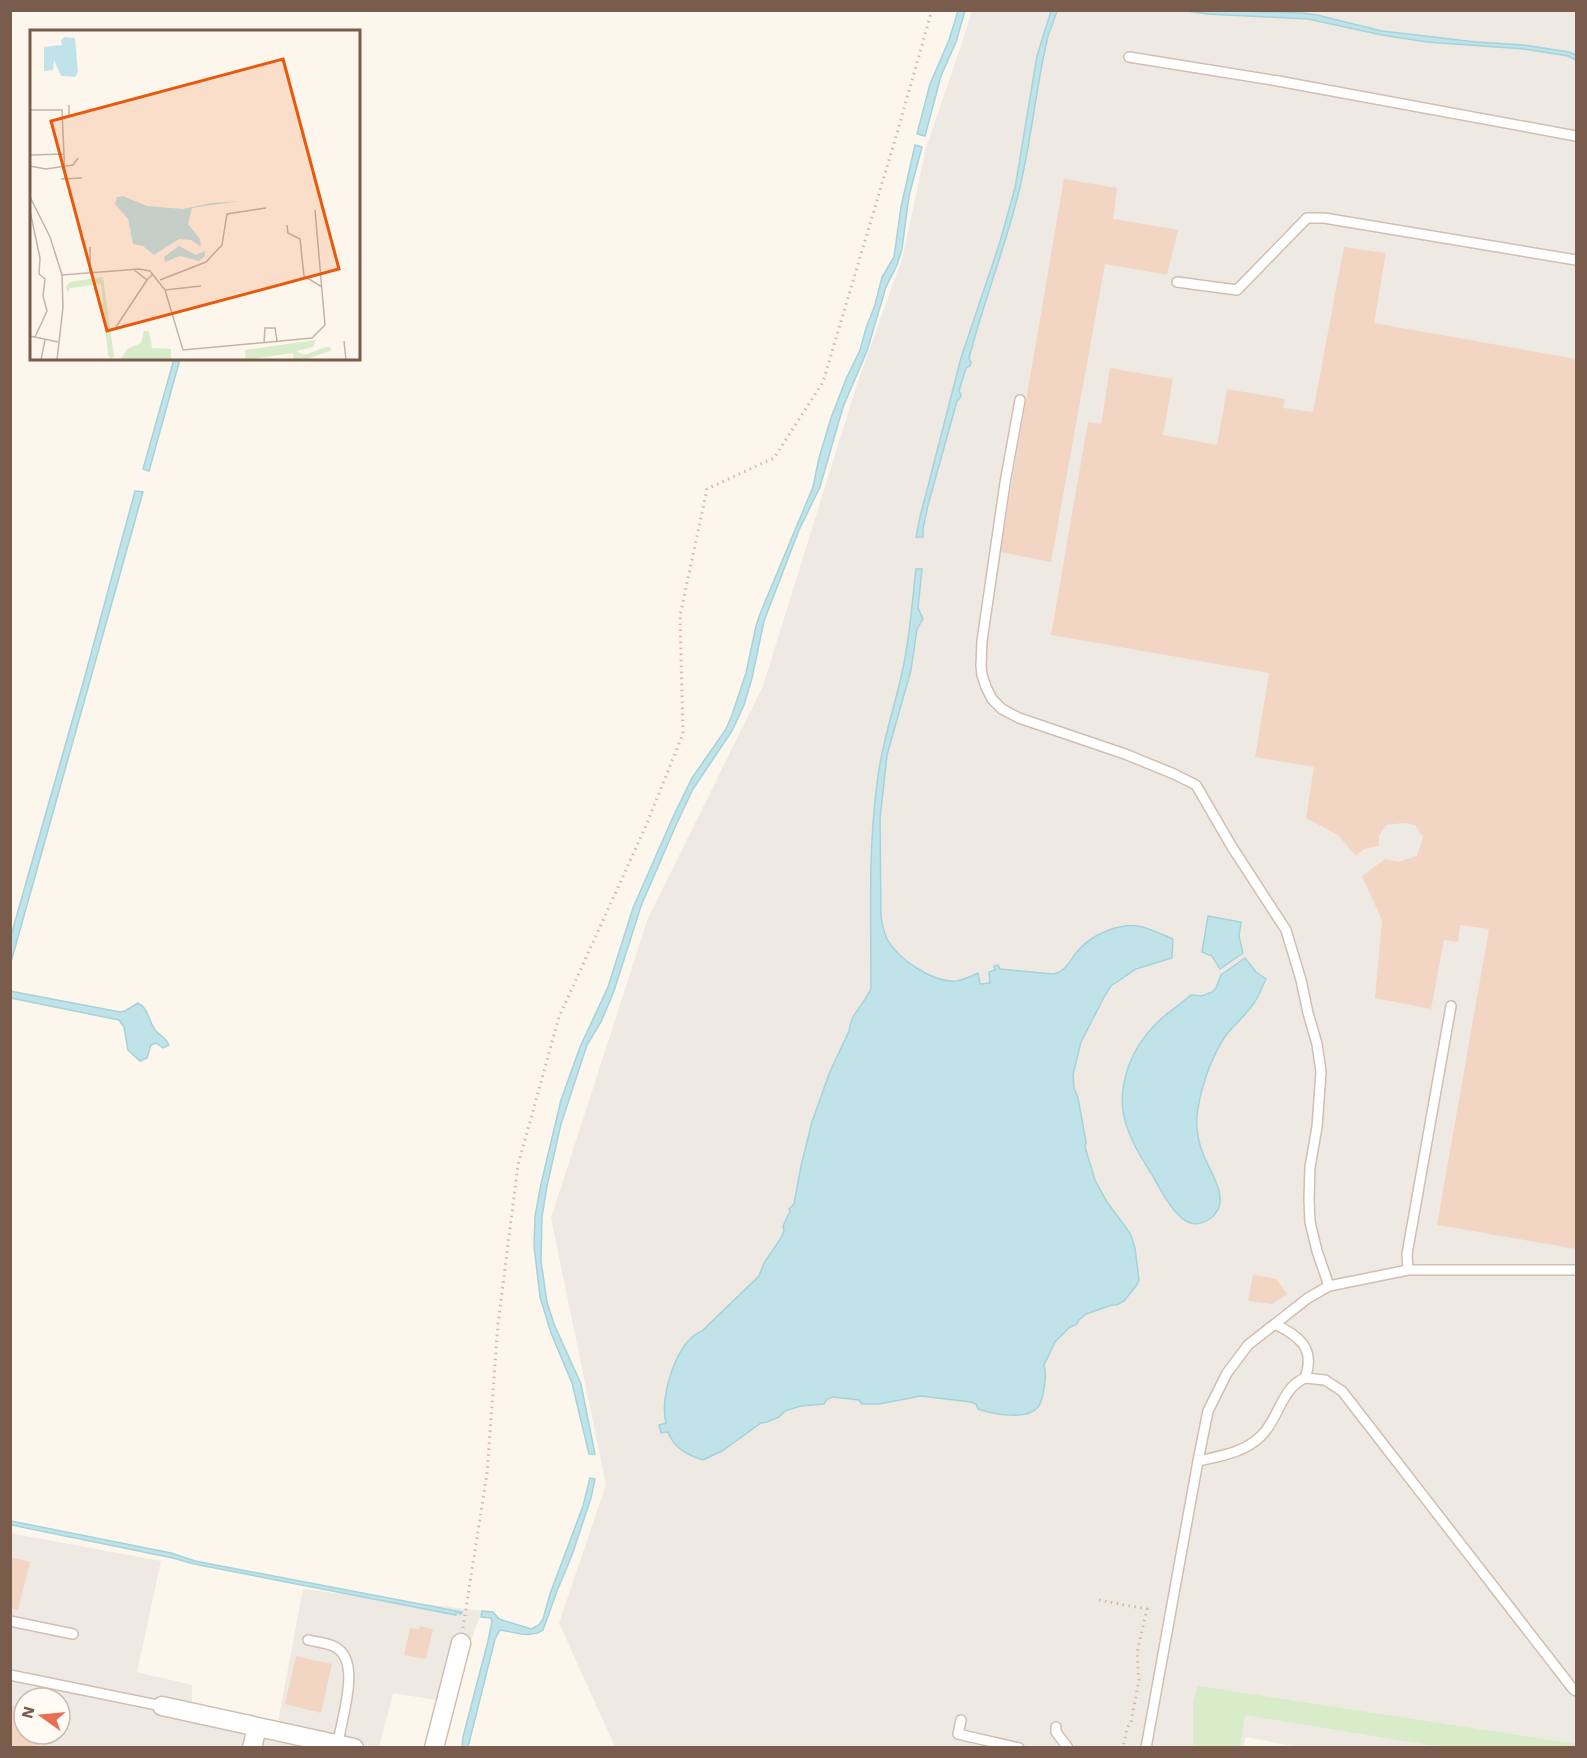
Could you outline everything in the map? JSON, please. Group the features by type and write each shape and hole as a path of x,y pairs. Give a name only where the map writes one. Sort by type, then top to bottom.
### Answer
{"street":[{"path":"434,1748 461,1643"},
{"path":"162,1706 343,1746"},
{"path":"252,1748 257,1727"}],"lane":[{"path":"1130,57 1278,81 1576,136"},
{"path":"1177,282 1236,290 1307,218 1324,218 1576,260"},
{"path":"1020,400 1005,483 982,641 981,666 986,687 992,699 1002,709 1019,718 1125,754 1196,785 1232,847 1286,930 1317,1044 1321,1072 1317,1127 1310,1167 1309,1199 1310,1222 1329,1286"},
{"path":"1408,1270 1407,1254 1450,1006"},
{"path":"1146,1748 1208,1412 1227,1373 1248,1345 1308,1298 1329,1286 1408,1270 1576,1270"},
{"path":"1275,1324 1297,1336 1303,1344 1308,1353 1309,1362 1305,1378"},
{"path":"1198,1461 1229,1455 1262,1435 1288,1391 1297,1381 1305,1378 1325,1380 1342,1391 1576,1691"},
{"path":"10,1621 73,1634"},
{"path":"308,1640 337,1647 348,1662 350,1682 343,1746"},
{"path":"10,1675 162,1706"},
{"path":"961,1720 958,1734 1019,1748"},
{"path":"1056,1727 1056,1732 1068,1748"}],"path":[{"path":"461,1643 487,1473 498,1324 518,1165 559,1017 645,828 683,734 680,616 706,489 774,458 823,382 932,10"},
{"path":"1099,1600 1147,1609 1137,1653 1139,1680 1131,1722 1126,1728 1123,1748"}],"shaded area":[{"path":"972,11 1576,11 1576,1747 1303,1748 1246,1737 1243,1748 615,1747 559,1623 606,1485 551,1218 648,918 763,686 856,387 903,256 926,148"},
{"path":"10,1533 161,1561 137,1672 192,1685 192,1705 278,1721 303,1589 482,1611 466,1653 454,1703 393,1693 379,1747 11,1747"}],"green space":[{"path":"1198,1686 1576,1744 1576,1747 1441,1747 1245,1715 1240,1747 1193,1747 1193,1703"}],"water":[{"path":"1215,10 1317,15 1382,31 1524,45 1569,52 1576,55 1576,60 1568,56 1524,49 1427,42 1308,19 1187,11"},
{"path":"958,11 965,11 956,42 941,76 925,136 917,134 930,84 949,40"},
{"path":"1051,11 1057,11 1043,59 1017,199 969,358 970,366 966,368 959,391 961,395 957,401 928,505 923,537 916,537 961,358 999,245 1015,188 1037,56"},
{"path":"915,145 922,147 909,196 902,249 886,287 867,351 843,407 820,487 799,530 764,621 744,705 732,731 693,789 676,825 641,906 614,991 601,1022 587,1045 561,1124 542,1217 541,1261 547,1302 554,1324 581,1384 595,1454 589,1454 572,1383 551,1333 540,1297 534,1246 535,1216 561,1100 580,1047 608,987 633,908 673,817 692,778 726,729 732,715 746,673 760,614 813,487 831,418 860,350 882,277 894,257 901,207"},
{"path":"174,360 180,360 149,471 143,469"},
{"path":"135,491 143,492 11,962 11,937 14,925"},
{"path":"916,569 922,569 918,608 923,619 917,629 911,670 887,755 880,819 881,916 884,931 892,947 899,954 927,974 947,981 956,981 978,973 980,984 990,983 989,972 995,970 994,966 998,965 1000,969 1057,973 1064,969 1089,940 1116,928 1143,927 1173,939 1172,958 1136,969 1111,986 1081,1042 1073,1075 1086,1142 1085,1147 1095,1180 1107,1202 1130,1233 1135,1248 1139,1280 1124,1301 1086,1314 1055,1342 1044,1365 1046,1377 1041,1401 1038,1407 1026,1414 992,1413 978,1409 976,1404 971,1402 921,1396 879,1404 862,1404 859,1400 833,1397 827,1399 824,1404 801,1406 785,1411 779,1417 761,1423 722,1451 703,1460 682,1450 668,1432 661,1433 659,1425 666,1423 665,1400 672,1371 684,1346 759,1276 764,1263 781,1238 789,1209 794,1204 812,1122 829,1074 849,1031 852,1019 871,988 874,809 882,754 905,656"},
{"path":"1208,916 1241,922 1239,936 1243,953 1220,969 1212,956 1202,952"},
{"path":"1245,958 1256,972 1266,979 1254,1003 1224,1038 1206,1075 1197,1115 1197,1129 1199,1142 1216,1181 1220,1204 1214,1215 1207,1221 1194,1224 1181,1217 1166,1199 1130,1136 1122,1100 1125,1078 1138,1046 1156,1023 1191,995 1202,996 1212,992 1221,975"},
{"path":"10,991 120,1012 138,1003 147,1012 156,1031 169,1045 163,1048 156,1043 151,1045 147,1058 140,1061 128,1050 124,1027 119,1020 11,998"},
{"path":"590,1478 595,1479 591,1498 543,1630 528,1634 500,1630 495,1639 468,1747 462,1747 492,1621 491,1618 481,1617 482,1611 493,1612 499,1619 531,1629 539,1625 583,1506"},
{"path":"11,1521 171,1553 195,1561 462,1612 461,1614 456,1612 456,1615 194,1564 11,1525"}],"building":[{"path":"1064,179 1117,188 1113,219 1178,230 1167,275 1105,264 1051,562 1000,552"},
{"path":"1344,247 1386,253 1374,323 1576,359 1576,1249 1437,1225 1489,929 1460,925 1458,942 1444,940 1431,1009 1375,998 1382,920 1362,876 1385,859 1398,862 1417,856 1423,837 1415,825 1404,823 1386,825 1379,836 1379,846 1364,849 1356,856 1338,835 1306,818 1314,767 1255,757 1269,673 1051,635 1088,422 1101,424 1110,368 1173,379 1163,435 1217,445 1227,389 1285,399 1283,408 1313,412"},
{"path":"1253,1275 1277,1279 1287,1294 1272,1304 1248,1301"},
{"path":"10,1557 30,1562 18,1610 10,1608"},
{"path":"420,1626 433,1629 426,1659 404,1655 410,1628 419,1629"},
{"path":"296,1656 332,1664 321,1713 285,1704"},
{"path":"10,1705 12,1705 12,1746 39,1746 38,1748 10,1748"}]}
